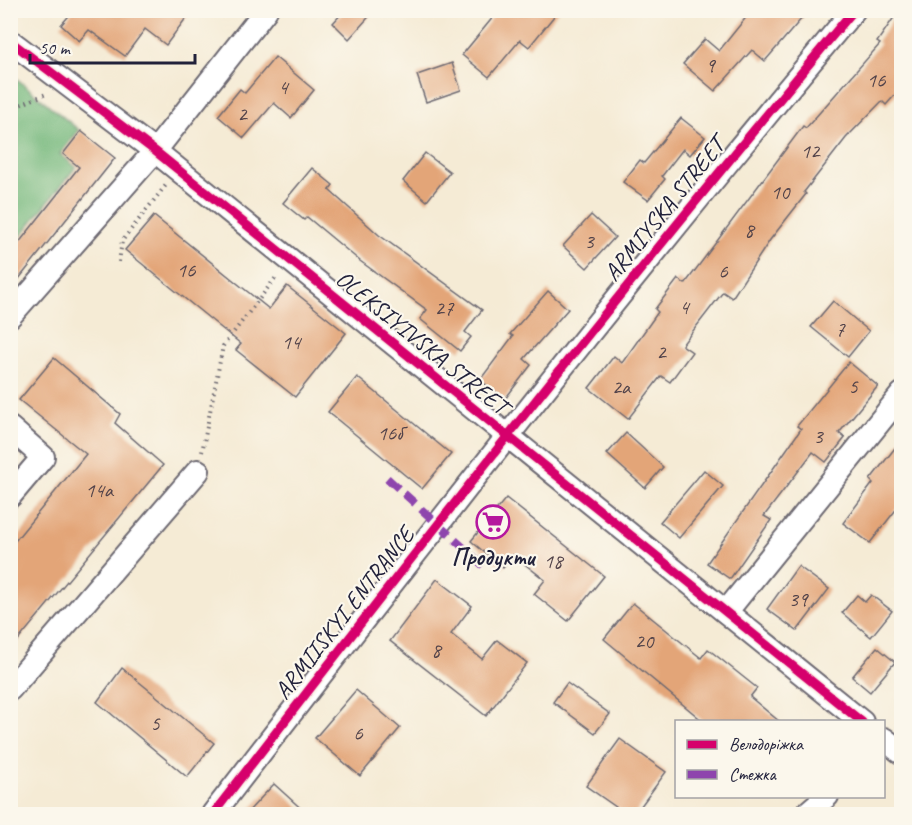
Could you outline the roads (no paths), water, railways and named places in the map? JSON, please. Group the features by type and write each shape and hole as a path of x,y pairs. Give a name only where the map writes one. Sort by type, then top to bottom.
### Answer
{"street":[{"path":"10,316 155,151 266,10"},
{"name":"ARMIYSKA STREET","path":"506,435 736,151 854,10"},
{"name":"OLEKSIYIVSKA STREET","path":"10,41 155,151 860,720"},
{"path":"726,612 902,394"},
{"path":"10,428 43,457 10,496"},
{"name":"ARMIISKYI ENTRANCE","path":"213,814 506,435"},
{"path":"10,689 198,471"},
{"path":"806,814 825,798"}],"place":[{"name":"Продукти","path":"493,522"}]}
